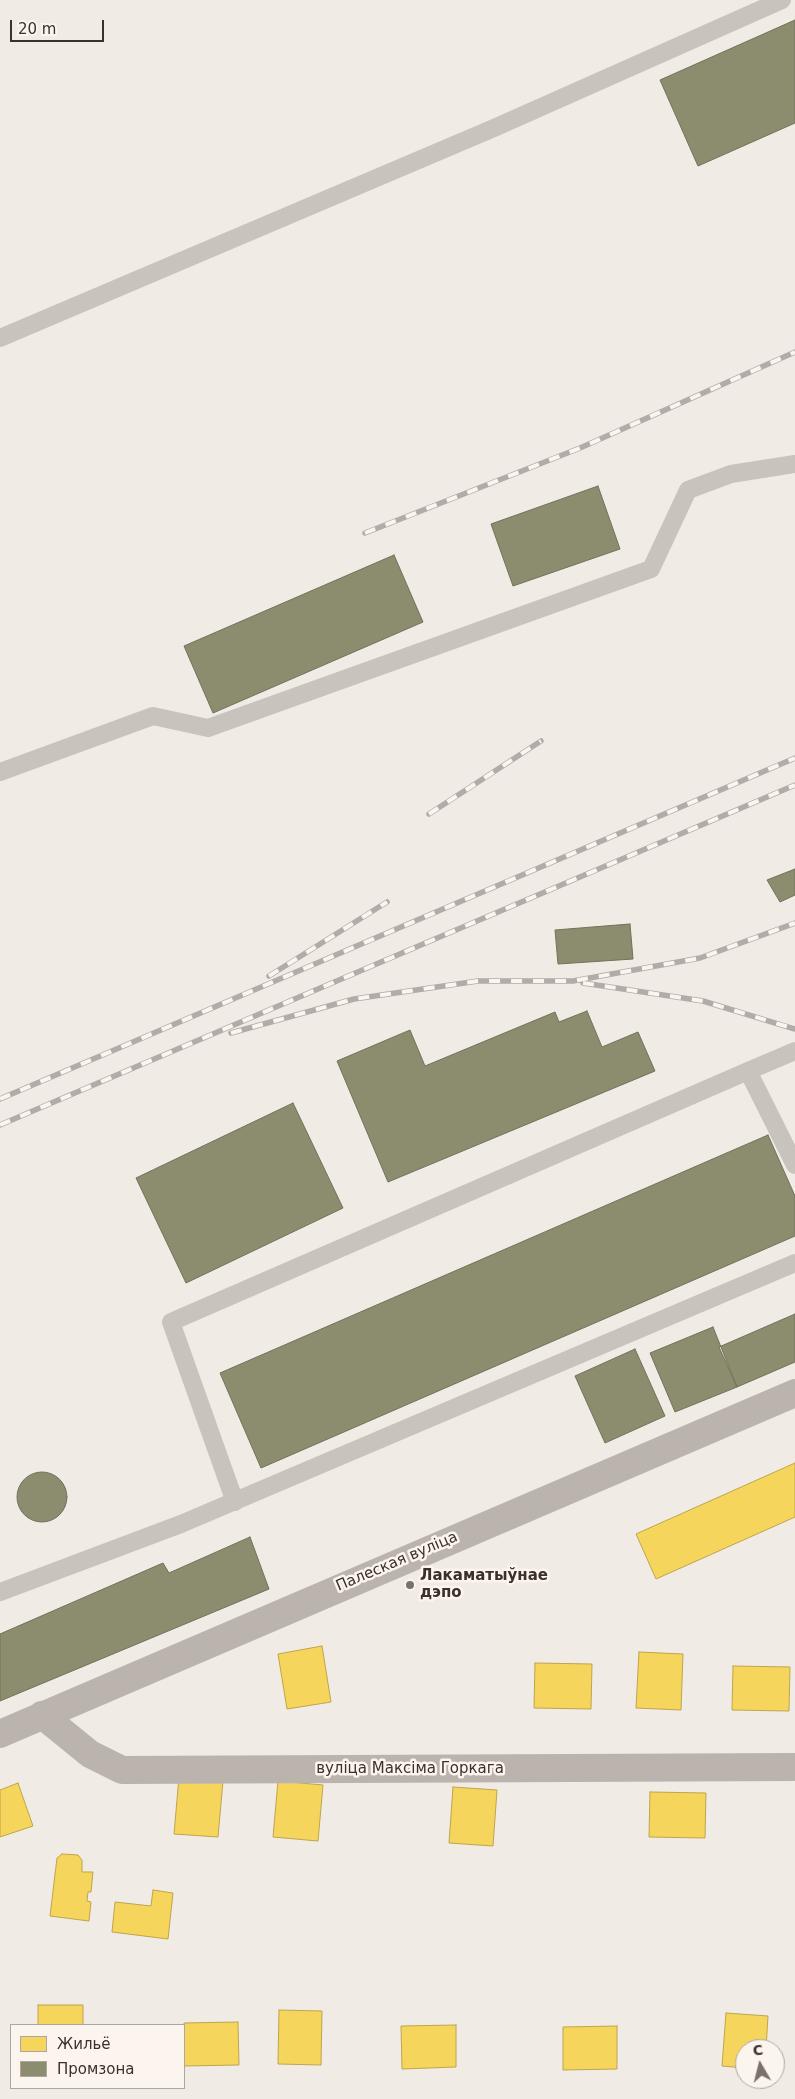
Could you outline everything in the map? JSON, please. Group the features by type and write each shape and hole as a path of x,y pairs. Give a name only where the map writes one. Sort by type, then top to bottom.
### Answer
{"main road":[{"name":"Палеская вуліца","path":"0,1734 795,1394"},
{"name":"вуліца Максіма Горкага","path":"42,1715 90,1754 122,1770 795,1767"}],"lane":[{"path":"0,338 494,128 782,0"},
{"path":"0,772 153,716 208,728 651,570 688,490 732,474 795,464"},
{"path":"235,1502 171,1322 795,1051"},
{"path":"748,1071 795,1165"},
{"path":"0,1592 235,1502 795,1263"}],"building: Жильё":[{"path":"795,1463 795,1517 656,1579 636,1534"},
{"path":"322,1646 331,1702 287,1709 278,1654"},
{"path":"639,1652 683,1654 681,1710 636,1708"},
{"path":"535,1663 592,1664 591,1709 534,1708"},
{"path":"733,1666 790,1667 789,1711 732,1710"},
{"path":"179,1777 223,1781 218,1837 174,1834"},
{"path":"278,1781 323,1785 318,1841 273,1837"},
{"path":"18,1783 33,1826 0,1837 0,1790"},
{"path":"453,1787 497,1790 493,1846 449,1843"},
{"path":"650,1792 706,1793 705,1838 649,1837"},
{"path":"62,1854 78,1855 82,1860 82,1872 93,1872 91,1892 88,1892 87,1901 91,1902 89,1921 50,1916 57,1858"},
{"path":"153,1890 173,1893 168,1939 112,1932 115,1902 151,1906"},
{"path":"38,2005 83,2005 83,2024 38,2024"},
{"path":"279,2010 322,2011 321,2065 278,2064"},
{"path":"726,2013 768,2016 767,2039 735,2039 735,2067 722,2066"},
{"path":"238,2022 239,2065 185,2066 184,2023"},
{"path":"456,2025 456,2067 402,2069 401,2026"},
{"path":"617,2026 617,2069 563,2070 563,2027"}],"building: Промзона":[{"path":"795,20 795,123 698,166 660,80"},
{"path":"598,486 620,549 513,586 491,524"},
{"path":"394,555 423,622 213,713 184,646"},
{"path":"795,869 795,895 780,902 767,880"},
{"path":"630,924 633,959 558,964 555,930"},
{"path":"587,1011 602,1047 638,1032 655,1071 388,1182 337,1061 410,1030 425,1066 555,1012 559,1022"},
{"path":"293,1103 343,1208 186,1283 136,1178"},
{"path":"768,1135 795,1196 795,1236 261,1468 220,1373"},
{"path":"795,1314 795,1362 737,1387 719,1347"},
{"path":"713,1327 737,1387 675,1412 650,1353"},
{"path":"635,1349 665,1416 605,1443 575,1376"},
{"path":"37,1472 47,1472 60,1479 67,1492 67,1502 60,1515 47,1522 37,1522 28,1518 21,1511 17,1502 17,1492 21,1483 28,1476"},
{"path":"250,1537 269,1589 0,1701 0,1634 163,1563 169,1573"}],"railway":[{"path":"365,533 580,448 795,352"},
{"path":"429,814 541,741"},
{"path":"0,1099 795,758"},
{"path":"0,1125 795,785"},
{"path":"269,976 387,902"},
{"path":"231,1033 354,999 478,981 573,981 700,958 795,923"},
{"path":"583,983 703,1001 795,1029"}],"place":[{"name":"Лакаматыўнае дэпо","path":"410,1585"}]}
